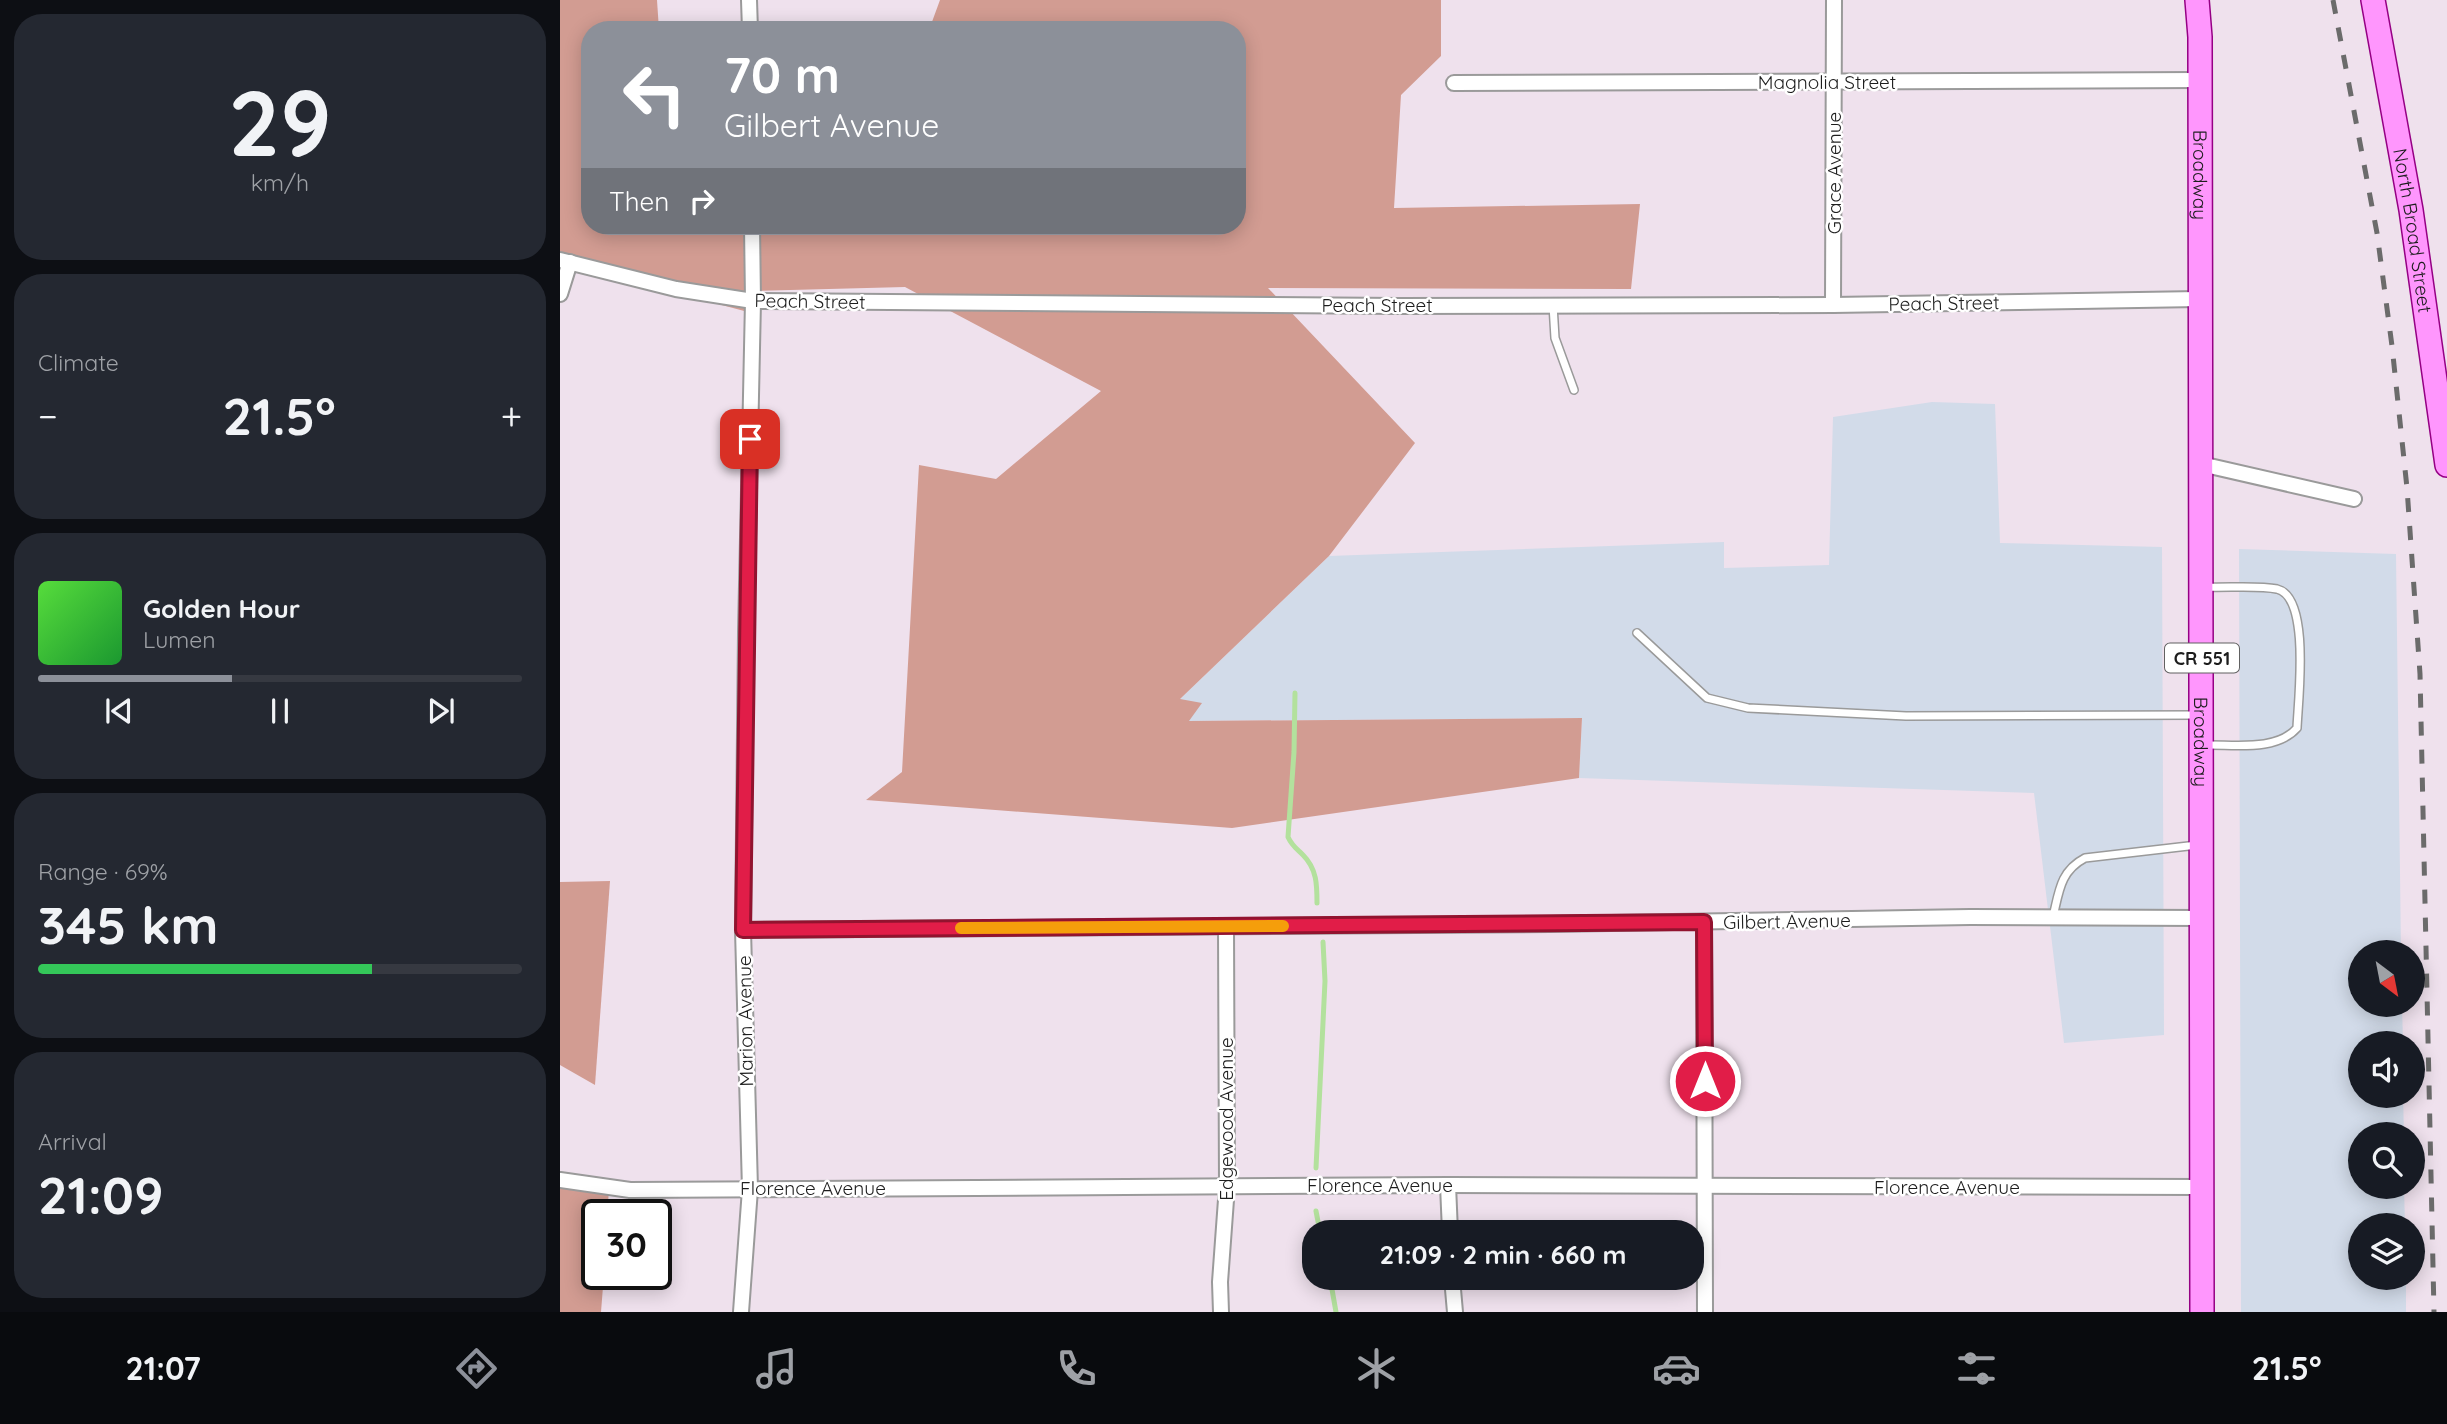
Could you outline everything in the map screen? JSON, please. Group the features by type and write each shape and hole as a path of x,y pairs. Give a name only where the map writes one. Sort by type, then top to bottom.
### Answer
{"main road":[{"name":"North Broad Street","path":"2373,0 2411,210 2447,465"},
{"name":"Broadway","path":"2197,2 2202,715 2202,1312"}],"street":[{"path":"749,0 750,21"},
{"name":"Grace Avenue","path":"1833,305 1834,0"},
{"name":"Magnolia Street","path":"1454,83 2199,80"},
{"name":"Marion Avenue","path":"741,1312 750,1189 743,930 752,235"},
{"path":"560,294 565,261"},
{"name":"Peach Street","path":"565,261 676,289 753,301 1399,306 1833,305 2199,299"},
{"path":"2201,464 2354,499"},
{"name":"Gilbert Avenue","path":"743,930 2053,917 2201,918"},
{"path":"1704,922 1705,1312"},
{"name":"Edgewood Avenue","path":"1221,1312 1220,1282 1227,1186 1226,926"},
{"name":"Florence Avenue","path":"560,1180 630,1190 1448,1185 2201,1188"},
{"path":"1448,1185 1449,1220"},
{"path":"1453,1290 1455,1312"}],"lane":[{"path":"1553,304 1555,338 1574,390"},
{"path":"2201,587 2279,589 2289,598 2298,616 2300,635 2297,728 2290,736 2273,743 2202,745"},
{"path":"1637,633 1707,698 1748,708 1906,716 2202,715"},
{"path":"2053,917 2061,884 2071,865 2085,858 2202,845"}],"shaded area":[{"path":"560,0 657,0 658,21 581,21 581,235 1246,235 1246,21 932,21 940,0 1441,0 1441,56 1401,95 1394,208 1640,204 1631,289 1268,288 1415,443 1329,556 1180,699 1202,703 1189,721 1582,718 1579,778 1232,828 866,800 902,772 919,465 996,479 1101,391 905,287 751,291 748,312 560,262"},
{"path":"1932,402 1995,404 2000,543 2162,547 2164,1035 2064,1043 2034,793 1579,778 1582,718 1188,721 1180,699 1329,556 1724,542 1724,568 1829,565 1833,417"},
{"path":"2239,549 2396,554 2401,940 2348,940 2348,1017 2402,1017 2403,1031 2348,1031 2348,1108 2403,1108 2404,1122 2348,1122 2348,1199 2404,1199 2405,1213 2348,1213 2348,1290 2406,1290 2406,1312 2241,1312"},
{"path":"610,881 595,1085 560,1065 560,882"},
{"path":"560,1179 609,1191 608,1199 581,1199 581,1290 603,1290 601,1312 560,1312"}],"waterway":[{"path":"1295,693 1288,837 1314,872 1317,903"},
{"path":"1316,1168 1325,981 1323,942"},
{"path":"1316,1211 1318,1220"},
{"path":"1332,1290 1336,1312"}],"railway":[{"path":"2333,0 2377,233 2407,488 2420,674 2434,1312"}],"slow traffic":[{"path":"961,928 1283,926"}],"route":[{"path":"750,439 743,930 1704,922 1705,1081"}]}
